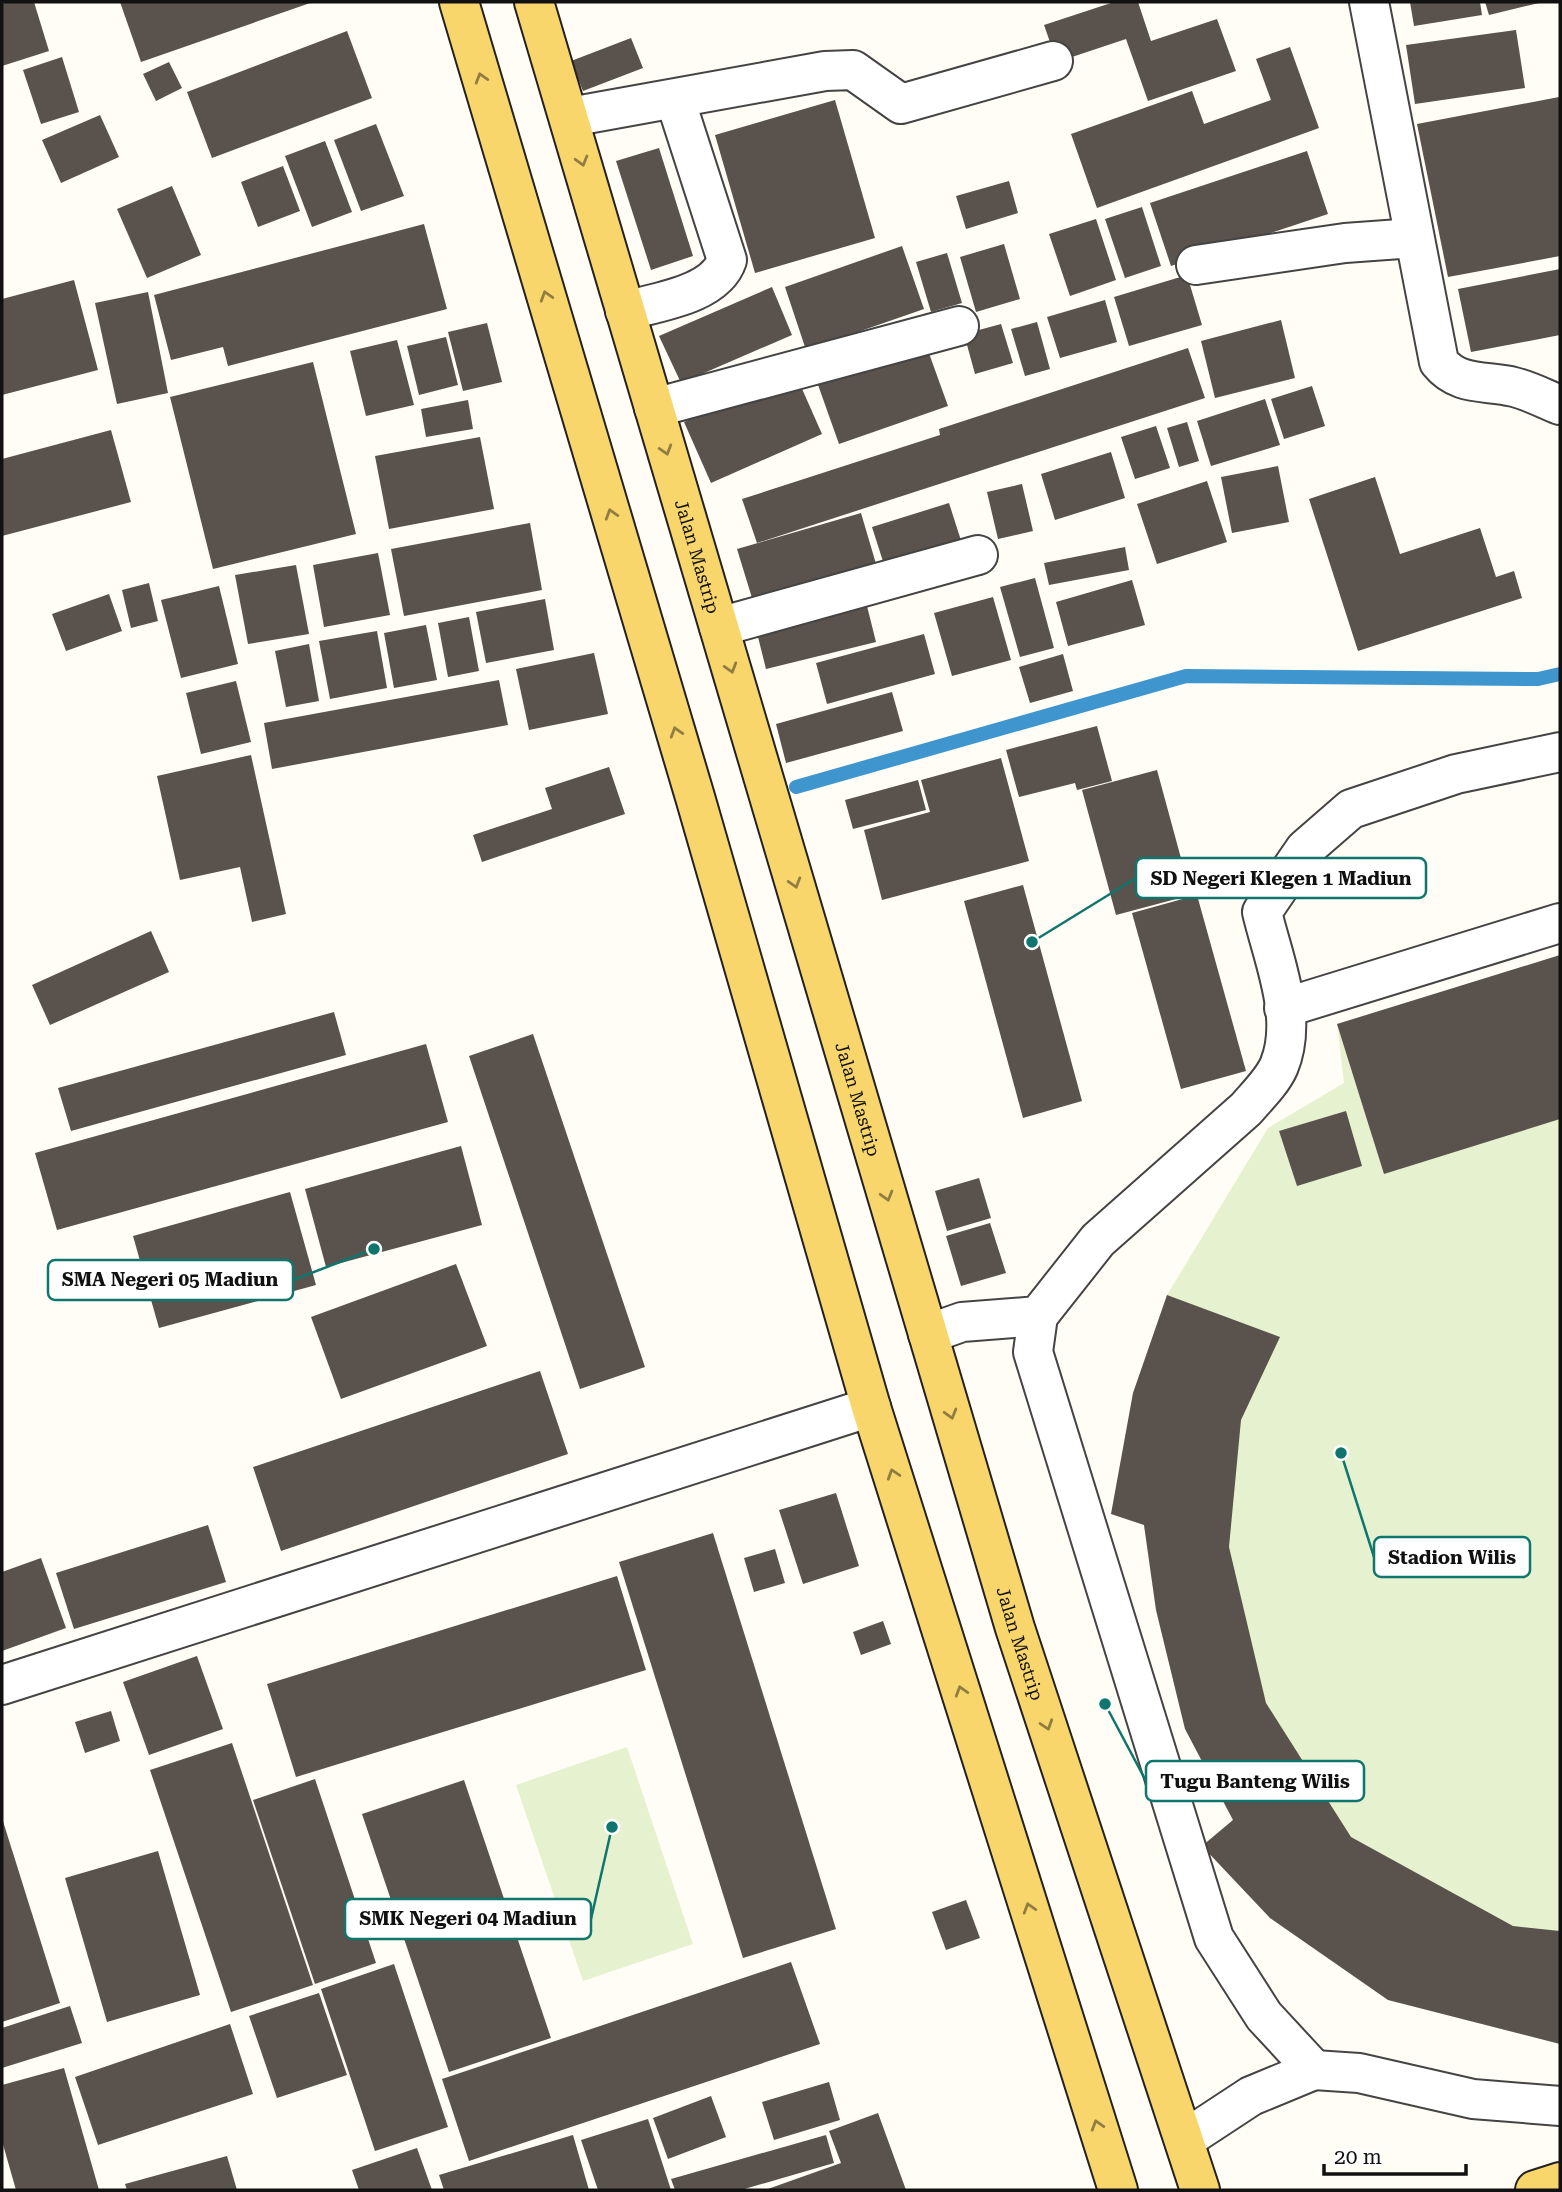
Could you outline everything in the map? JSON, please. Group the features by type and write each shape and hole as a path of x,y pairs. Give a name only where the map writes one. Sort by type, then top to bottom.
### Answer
{"main road":[{"path":"458,2 700,814 871,1407 1118,2190"},
{"name":"Jalan Mastrip","path":"534,2 1015,1628 1200,2190"},
{"path":"1535,2190 1560,2182"}],"street":[{"path":"1369,2 1439,362 1448,373 1471,383 1513,387 1560,405"},
{"path":"570,117 825,71 853,70 901,104 1053,61"},
{"path":"625,311 706,285 723,272 727,260 675,99"},
{"path":"1196,265 1345,243 1414,239"},
{"path":"654,408 959,326"},
{"path":"719,627 978,555"},
{"path":"1314,2070 1264,2016 1214,1938 1032,1352 1038,1316 1098,1240 1246,1109 1279,1066 1288,1024 1262,912 1305,849 1350,809 1457,774 1560,752"},
{"path":"1284,1008 1560,923"},
{"path":"928,1334 962,1322 1038,1316"},
{"path":"2,1685 871,1407"},
{"path":"1184,2140 1251,2096 1314,2070 1359,2073 1473,2099 1560,2106"}],"green space":[{"path":"1560,955 1560,2044 1388,2000 1270,1918 1202,1846 1233,1820 1185,1729 1156,1610 1144,1525 1111,1514 1133,1393 1167,1295 1268,1128 1344,1083 1337,1024"},
{"path":"627,1747 693,1944 583,1981 516,1785"}],"building":[{"path":"34,2 49,51 2,66 2,4"},
{"path":"120,2 313,2 141,62"},
{"path":"1114,2 1138,2 1151,41 1217,19 1236,71 1148,101 1126,39 1057,62 1044,25"},
{"path":"1410,2 1480,2 1482,15 1414,26"},
{"path":"1485,2 1539,2 1539,3 1489,15"},
{"path":"1516,30 1525,88 1415,104 1406,45"},
{"path":"347,31 372,98 212,158 187,92"},
{"path":"631,38 643,68 583,91 571,61"},
{"path":"1290,47 1319,128 1097,208 1071,134 1192,91 1204,124 1271,100 1256,59"},
{"path":"62,57 79,112 41,124 23,70"},
{"path":"169,62 182,88 156,101 143,74"},
{"path":"1559,97 1560,256 1448,277 1417,124"},
{"path":"835,100 875,238 755,273 715,135"},
{"path":"100,115 119,157 61,183 42,140"},
{"path":"376,124 404,196 361,211 334,140"},
{"path":"325,141 352,212 312,227 285,156"},
{"path":"659,148 693,256 651,270 616,161"},
{"path":"1307,151 1328,214 1171,266 1150,203"},
{"path":"283,166 300,211 258,227 241,182"},
{"path":"1009,181 1018,213 966,229 956,196"},
{"path":"172,186 201,255 147,278 117,209"},
{"path":"1142,207 1161,266 1125,278 1105,219"},
{"path":"1096,219 1116,280 1070,296 1049,234"},
{"path":"424,224 447,309 228,366 223,347 171,360 154,295"},
{"path":"1004,244 1020,299 976,312 960,257"},
{"path":"902,246 924,309 806,350 785,287"},
{"path":"947,253 962,303 931,312 916,262"},
{"path":"1560,269 1560,335 1471,352 1458,289"},
{"path":"1187,275 1202,325 1129,346 1114,297"},
{"path":"74,280 98,370 2,395 2,299"},
{"path":"772,287 792,335 681,383 659,336"},
{"path":"148,292 168,393 117,404 95,303"},
{"path":"1105,300 1117,342 1060,358 1047,317"},
{"path":"1281,320 1295,378 1215,398 1201,341"},
{"path":"1037,322 1050,369 1025,376 1011,329"},
{"path":"487,323 502,382 463,391 448,332"},
{"path":"1001,324 1013,363 975,374 964,334"},
{"path":"446,337 458,385 419,395 407,346"},
{"path":"397,340 414,405 366,416 350,351"},
{"path":"926,345 948,406 839,444 817,382"},
{"path":"1188,348 1205,398 757,543 742,499 940,435 939,429"},
{"path":"313,362 356,534 213,569 170,397"},
{"path":"795,373 822,434 711,483 684,422"},
{"path":"1312,386 1325,426 1284,439 1271,399"},
{"path":"1265,399 1280,445 1211,466 1197,421"},
{"path":"468,400 473,429 426,437 421,409"},
{"path":"1187,422 1199,461 1179,467 1167,428"},
{"path":"1156,426 1170,468 1135,479 1121,437"},
{"path":"111,430 131,502 2,536 2,459"},
{"path":"480,437 494,509 389,529 375,456"},
{"path":"1111,452 1125,498 1055,520 1041,474"},
{"path":"1278,466 1289,522 1232,533 1221,477"},
{"path":"1375,477 1400,554 1480,528 1496,577 1514,571 1522,598 1358,651 1309,499"},
{"path":"1207,481 1227,542 1157,564 1137,504"},
{"path":"1022,484 1033,531 998,539 987,492"},
{"path":"949,503 965,553 888,577 872,527"},
{"path":"861,513 879,574 756,611 737,549"},
{"path":"530,523 542,590 404,616 391,549"},
{"path":"1125,547 1129,570 1049,585 1044,563"},
{"path":"378,553 390,615 324,627 313,565"},
{"path":"296,565 309,634 248,644 235,575"},
{"path":"1035,578 1054,648 1020,657 1000,587"},
{"path":"1132,580 1145,625 1068,646 1056,602"},
{"path":"149,583 158,621 131,628 122,590"},
{"path":"219,586 238,664 181,678 161,600"},
{"path":"109,594 122,631 66,651 52,614"},
{"path":"993,597 1011,660 952,676 934,613"},
{"path":"545,599 554,650 486,663 476,612"},
{"path":"867,606 876,642 766,669 757,633"},
{"path":"469,617 479,671 448,677 438,623"},
{"path":"426,625 437,680 394,688 384,633"},
{"path":"377,631 387,688 330,699 319,641"},
{"path":"924,634 935,674 827,704 816,663"},
{"path":"309,644 319,701 286,707 275,651"},
{"path":"594,653 608,714 529,730 516,669"},
{"path":"1063,654 1073,691 1030,703 1019,667"},
{"path":"499,680 508,725 272,769 264,723"},
{"path":"236,681 251,742 201,754 186,693"},
{"path":"892,692 903,731 786,763 776,724"},
{"path":"1097,726 1112,781 1077,790 1075,783 1019,797 1006,750"},
{"path":"251,755 286,914 252,922 240,867 180,880 157,776"},
{"path":"1001,758 1029,861 882,900 864,830 930,812 921,780"},
{"path":"609,767 625,814 482,862 473,835 552,809 545,788"},
{"path":"1157,770 1191,895 1116,915 1082,790"},
{"path":"918,780 926,810 853,829 845,800"},
{"path":"1023,885 1082,1101 1023,1118 964,901"},
{"path":"1197,895 1246,1071 1181,1089 1132,913"},
{"path":"151,931 169,972 50,1025 32,985"},
{"path":"1560,955 1560,1119 1384,1174 1337,1024"},
{"path":"334,1012 346,1055 71,1131 58,1088"},
{"path":"533,1034 645,1367 580,1389 469,1056"},
{"path":"426,1044 448,1122 57,1230 35,1153"},
{"path":"1346,1111 1362,1166 1297,1186 1279,1131"},
{"path":"461,1146 482,1225 326,1267 305,1189"},
{"path":"979,1178 991,1218 947,1231 935,1191"},
{"path":"290,1192 316,1285 159,1328 133,1236"},
{"path":"990,1223 1006,1273 961,1286 946,1236"},
{"path":"456,1264 487,1346 341,1399 311,1317"},
{"path":"1167,1295 1280,1337 1241,1420 1229,1547 1266,1703 1351,1837 1513,1926 1560,1931 1560,2044 1388,2000 1270,1918 1202,1846 1233,1820 1185,1729 1156,1610 1144,1525 1111,1514 1133,1393"},
{"path":"540,1371 568,1454 281,1551 253,1467"},
{"path":"836,1493 859,1566 803,1584 779,1510"},
{"path":"208,1525 226,1582 74,1629 56,1573"},
{"path":"713,1533 836,1929 743,1958 619,1562"},
{"path":"775,1549 785,1583 754,1592 744,1558"},
{"path":"41,1558 66,1628 2,1651 2,1572"},
{"path":"617,1576 646,1670 296,1777 267,1684"},
{"path":"883,1621 891,1644 861,1655 853,1632"},
{"path":"197,1656 223,1729 149,1755 123,1682"},
{"path":"111,1711 120,1741 85,1753 75,1722"},
{"path":"232,1743 313,1985 231,2012 150,1770"},
{"path":"315,1779 376,1963 315,1984 253,1800"},
{"path":"464,1780 551,2038 449,2072 362,1814"},
{"path":"2,1818 60,2003 2,2022"},
{"path":"158,1851 200,1995 107,2022 65,1878"},
{"path":"966,1900 980,1938 946,1950 932,1912"},
{"path":"791,1962 820,2044 469,2161 442,2079"},
{"path":"394,1964 448,2127 375,2151 321,1989"},
{"path":"319,1993 347,2075 277,2098 249,2016"},
{"path":"70,2006 82,2043 2,2068 2,2028"},
{"path":"230,2024 253,2094 98,2145 75,2077"},
{"path":"64,2068 99,2190 16,2190 2,2141 2,2085"},
{"path":"829,2082 840,2120 774,2140 762,2102"},
{"path":"711,2096 726,2137 668,2159 653,2118"},
{"path":"878,2113 906,2190 765,2190 841,2163 829,2131"},
{"path":"648,2119 671,2190 598,2190 581,2140"},
{"path":"573,2135 589,2190 444,2190 439,2175"},
{"path":"826,2135 834,2163 741,2190 675,2190 671,2179"},
{"path":"417,2148 432,2190 359,2190 352,2170"},
{"path":"227,2156 237,2190 127,2190 125,2184"}],"waterway":[{"path":"796,787 1186,676 1538,679 1560,674"}],"place":[{"name":"SD Negeri Klegen 1 Madiun","path":"1032,942"},
{"name":"SMA Negeri 05 Madiun","path":"374,1249"},
{"name":"Stadion Wilis","path":"1341,1453"},
{"name":"Tugu Banteng Wilis","path":"1105,1704"},
{"name":"SMK Negeri 04 Madiun","path":"612,1827"}]}
